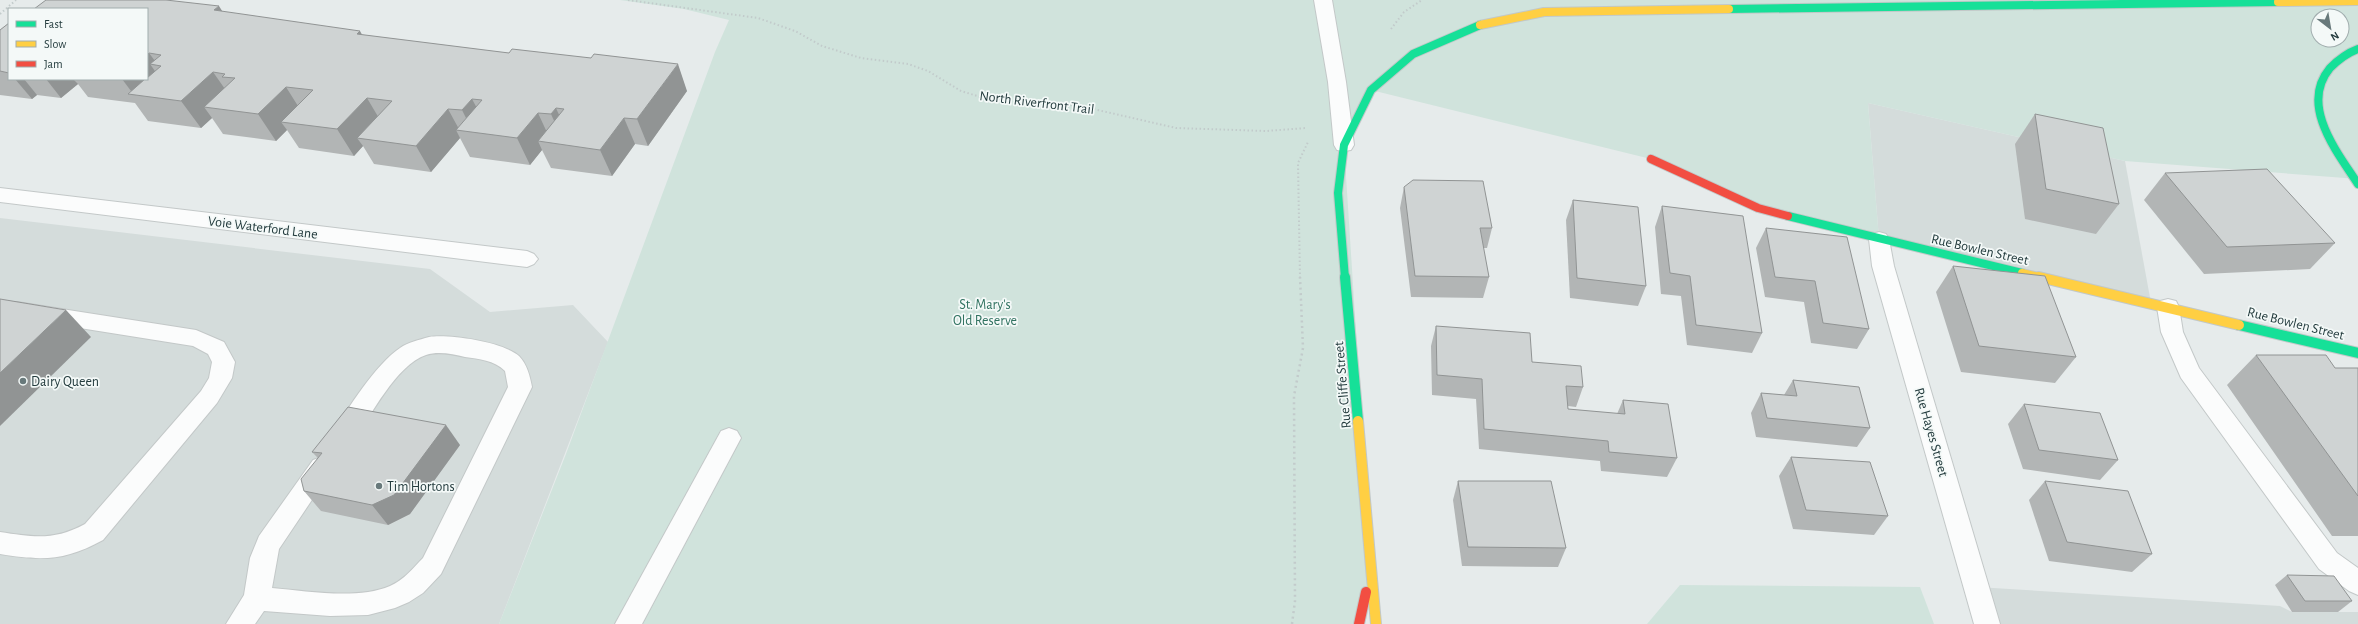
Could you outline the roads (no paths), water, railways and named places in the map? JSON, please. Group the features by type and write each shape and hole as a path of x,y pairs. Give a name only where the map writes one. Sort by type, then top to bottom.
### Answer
{"main road":[{"name":"Rue Cliffe Street","path":"1376,624 1338,193 1344,145 1371,90 1413,54 1472,27 1544,12 2358,1"},
{"path":"2358,49 2349,52 2324,72 2316,98 2326,134 2358,184"},
{"name":"Rue Bowlen Street","path":"1651,159 1758,208 1879,239 2358,353"},
{"path":"1359,624 1371,563"}],"street":[{"path":"1323,0 1337,82 1344,145"},
{"name":"Voie Waterford Lane","path":"0,195 527,259"},
{"name":"Rue Hayes Street","path":"1879,239 1883,266 1987,624"},
{"path":"2168,307 2172,332 2189,372 2328,561 2358,583"},
{"path":"0,311 17,310 196,338 212,343 222,353 225,366 220,380 209,397 94,532 74,543 54,549 0,543"},
{"path":"239,624 257,599 262,558 268,544 392,368 405,356 423,348 438,345 493,354 506,359 514,367 519,376 520,388 432,566 419,580 400,594 378,602 359,605 257,599"},
{"path":"628,624 729,438"}],"place":[{"name":"Dairy Queen","path":"23,381"},
{"name":"Tim Hortons","path":"379,486"}],"park label":[{"name":"St. Mary's Old Reserve","path":"985,312"}]}
